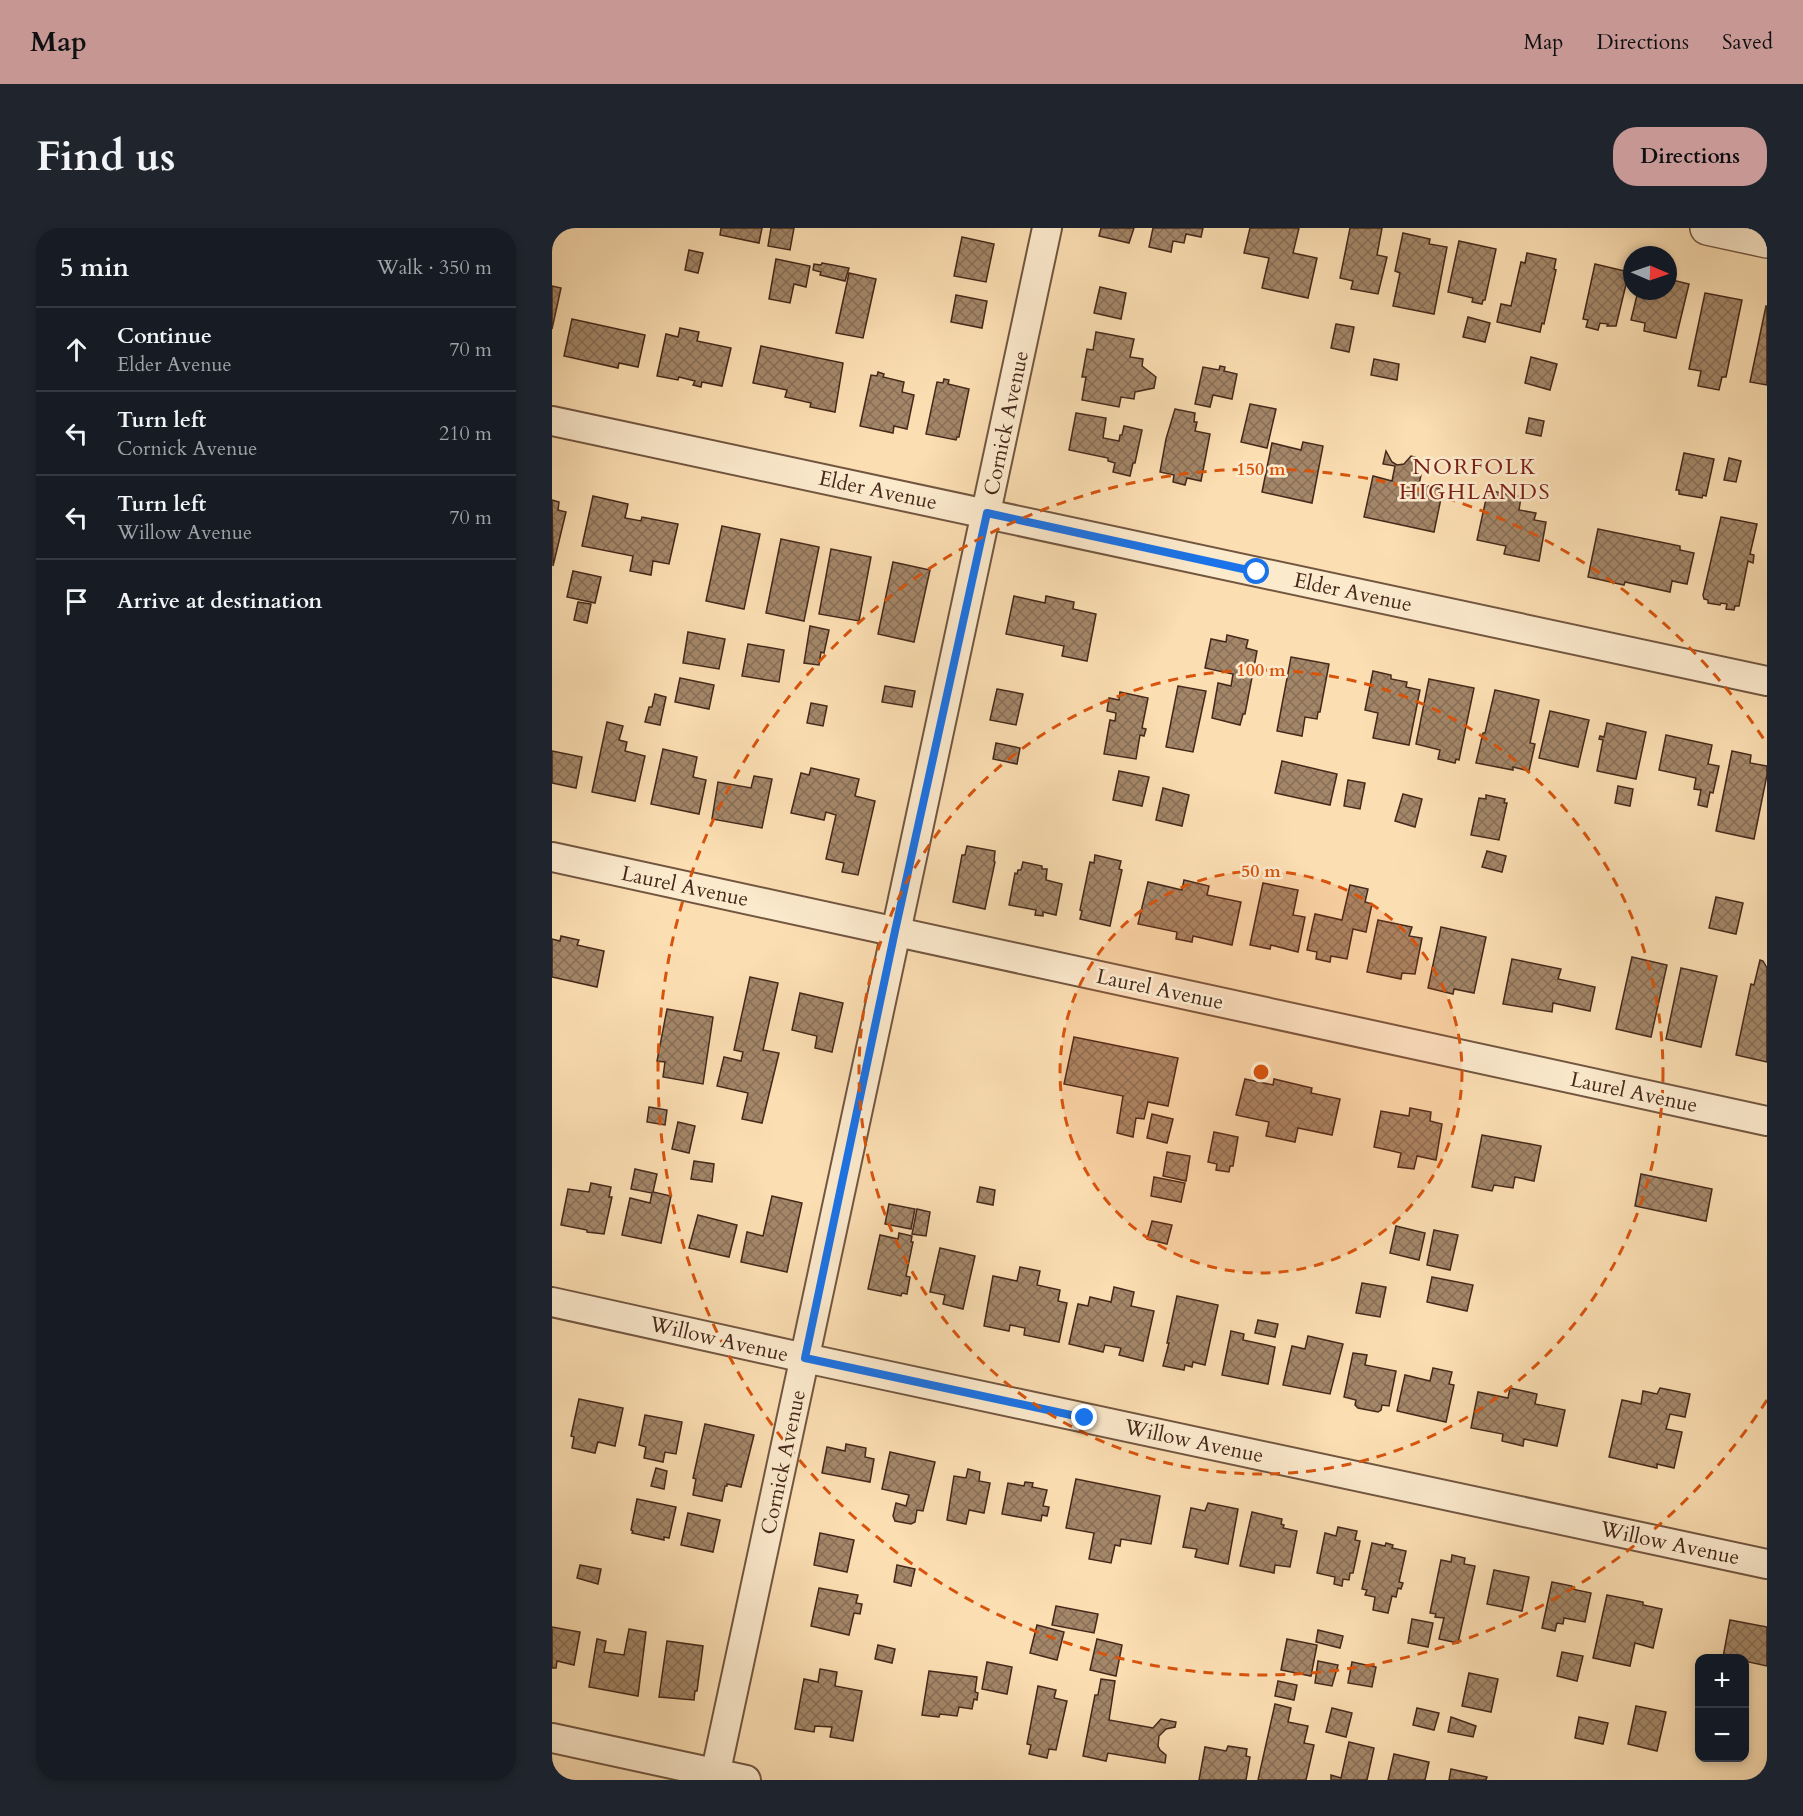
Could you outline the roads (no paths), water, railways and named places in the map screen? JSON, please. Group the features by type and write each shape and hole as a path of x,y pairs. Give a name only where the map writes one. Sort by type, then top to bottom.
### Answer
{"street":[{"name":"Cornick Avenue","path":"715,1777 1047,228"},
{"path":"1707,228 1767,241"},
{"name":"Elder Avenue","path":"552,421 1767,681"},
{"name":"Laurel Avenue","path":"552,857 1767,1121"},
{"name":"Willow Avenue","path":"552,1302 1767,1564"},
{"path":"552,1738 715,1777 746,1780"}],"district":[{"name":"NORFOLK HIGHLANDS","path":"1475,478"}]}
